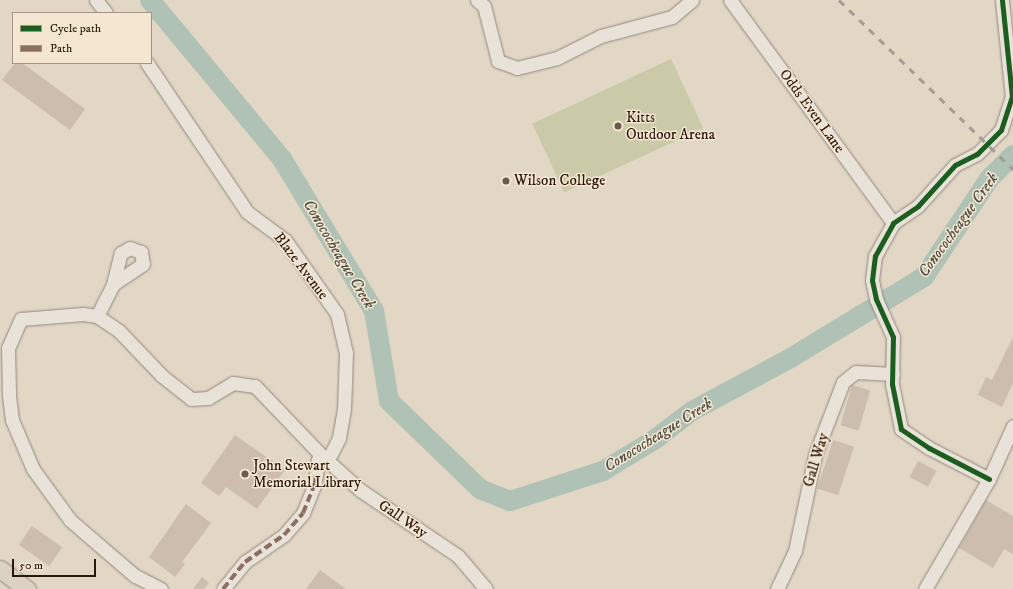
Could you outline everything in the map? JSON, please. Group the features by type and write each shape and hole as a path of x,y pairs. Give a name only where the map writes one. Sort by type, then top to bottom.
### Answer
{"main road":[{"path":"0,569 27,589"}],"street":[{"path":"96,0 105,12"},
{"path":"477,0 484,6 498,61 517,68 557,58 601,36 672,17 692,0"},
{"name":"Odds Even Lane","path":"730,0 893,223"},
{"path":"989,479 929,448 901,429 893,374 891,331 876,299 872,280 876,256 893,223 918,206 954,165 977,154 1002,130 1012,97 1002,0"},
{"name":"Blaze Avenue","path":"148,64 247,212 285,240 337,314 346,353 344,409 339,438 321,457 315,483 303,513 284,535 245,562 223,589"},
{"path":"113,284 96,316 83,314 22,319 8,348 12,420 32,469 70,520 135,576 161,589"},
{"name":"Gall Way","path":"96,316 119,331 162,376 190,399 208,398 233,383 255,386 321,457 360,490 458,556 486,589"},
{"name":"Gall Way","path":"777,589 795,550 815,455 844,382 856,372 893,374"},
{"path":"925,589 989,479 1013,426"}],"green space":[{"name":"Kitts Outdoor Arena","path":"671,59 703,128 564,193 532,124"}],"building":[{"path":"14,64 23,64 85,109 70,130 2,80"},
{"path":"1013,337 1013,383 1002,407 978,395 986,377 992,380"},
{"path":"852,385 870,390 859,431 840,425"},
{"name":"John Stewart Memorial Library","path":"235,435 285,470 257,509 226,487 219,496 201,483"},
{"path":"833,440 854,447 838,495 817,489"},
{"path":"918,461 937,471 928,487 910,477"},
{"path":"986,500 1013,516 1013,554 1004,549 993,568 959,548"},
{"path":"186,504 211,523 182,562 185,564 175,577 149,557"},
{"path":"32,526 62,547 49,566 19,545"},
{"path":"320,570 346,589 306,589"},
{"path":"202,577 209,583 204,589 193,589"}],"waterway":[{"name":"Conococheague Creek","path":"150,0 282,159 374,311 389,401 480,489 510,501 603,471 654,440 692,411 789,359 924,277 989,179 1013,155"}],"railway":[{"path":"839,0 1013,169"}],"marked path":[{"path":"223,589 245,562 284,535 303,513 315,483 318,459"}],"cycle path":[{"path":"989,479 929,448 901,429 892,384 893,337 876,299 872,280 875,256 893,223 918,206 955,165 977,154 1001,130 1012,97 1002,0"}],"place":[{"name":"Kitts Outdoor Arena","path":"618,126"},
{"name":"Wilson College","path":"506,181"},
{"name":"John Stewart Memorial Library","path":"245,474"}]}
